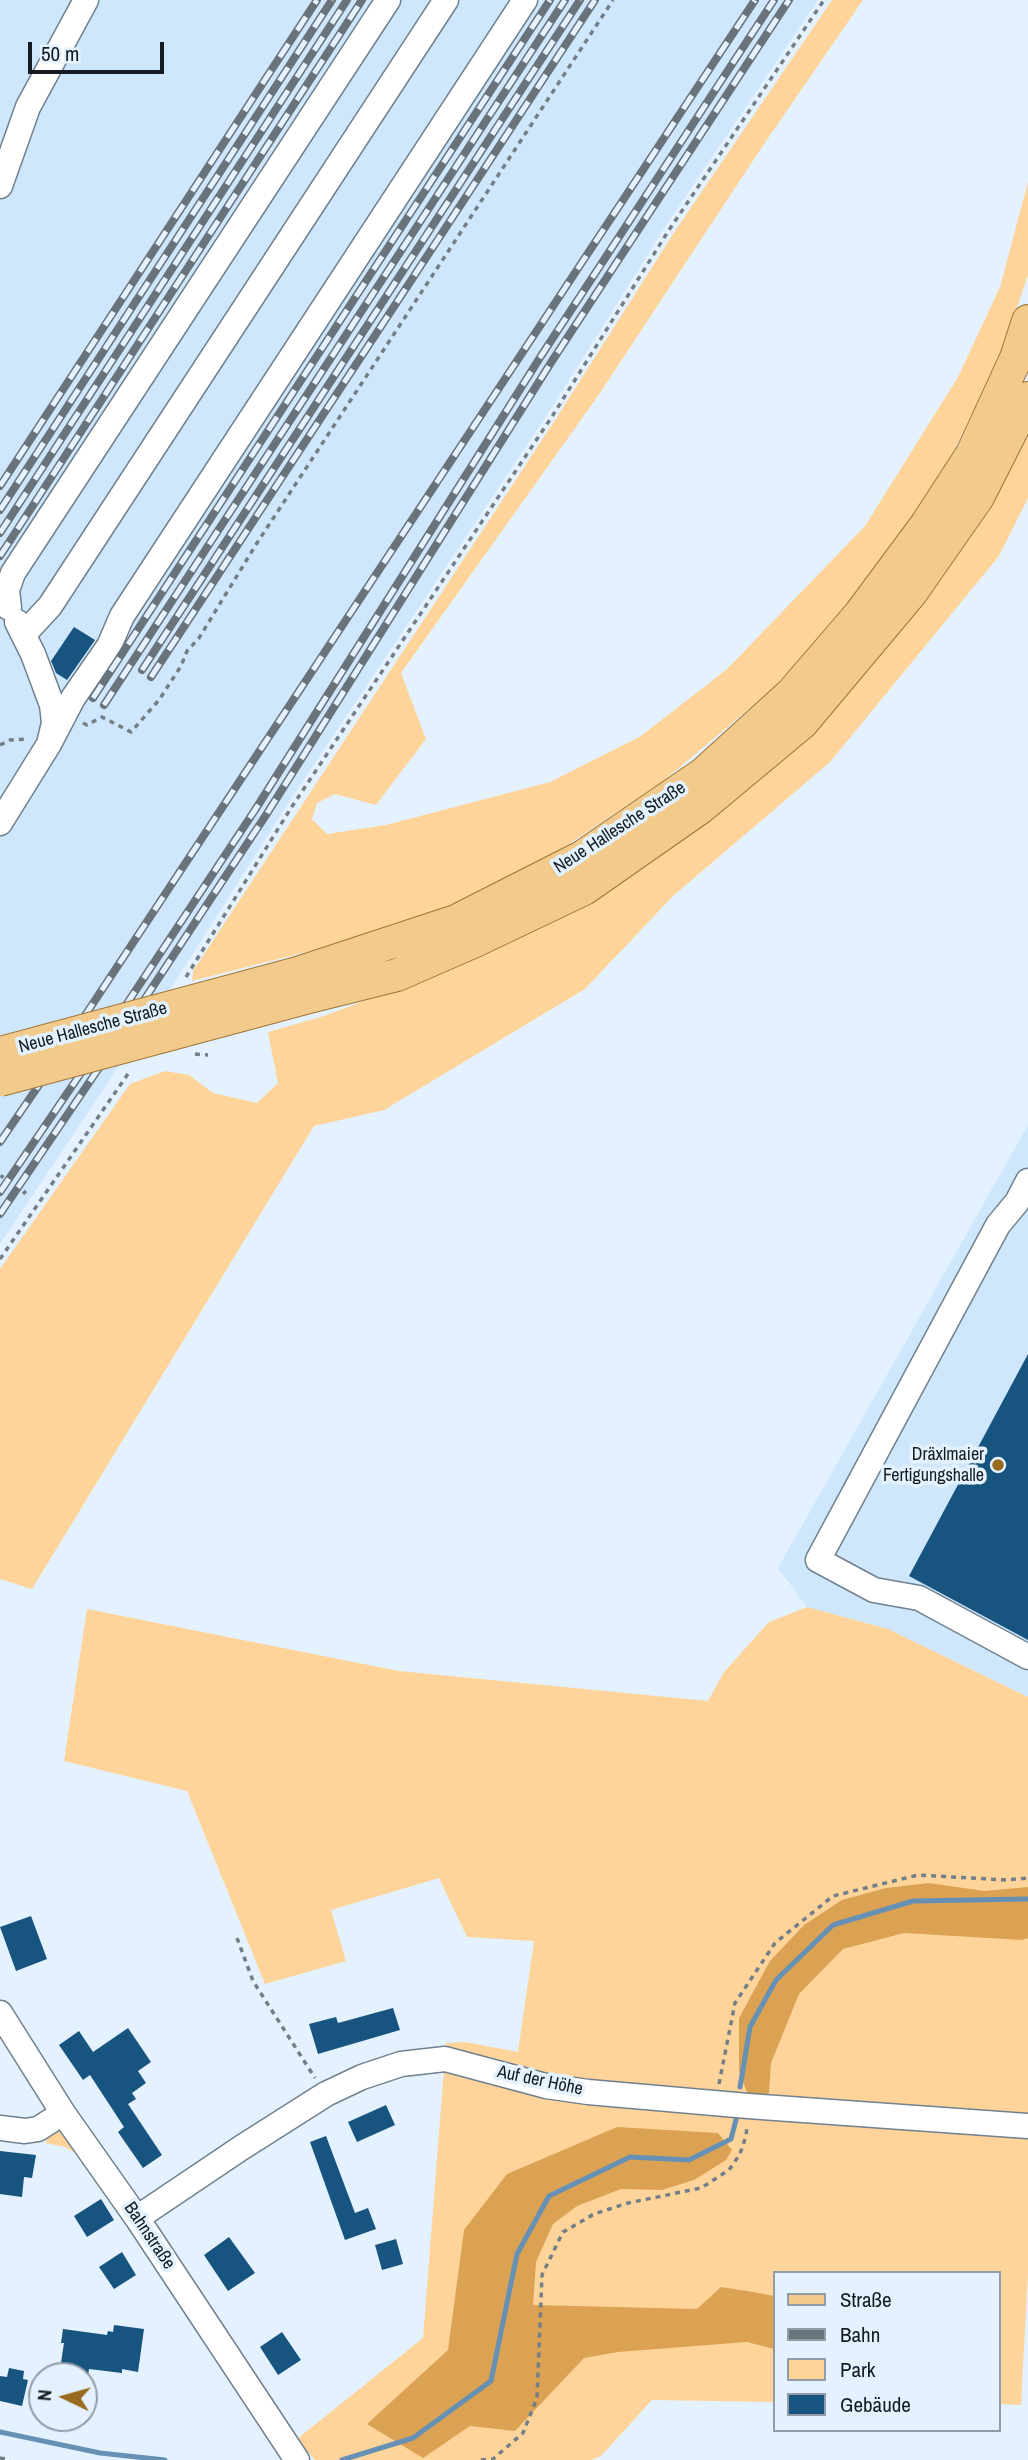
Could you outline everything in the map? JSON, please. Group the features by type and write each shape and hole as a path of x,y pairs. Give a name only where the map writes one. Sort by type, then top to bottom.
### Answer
{"main road":[{"name":"Neue Hallesche Straße","path":"0,1080 301,986 456,922 582,858 703,774 792,693 860,614 926,525 972,454 1016,358 1028,321"},
{"name":"Neue Hallesche Straße","path":"0,1053 301,986 397,975 584,889 700,807 802,723 911,593 978,497 1028,398"}],"street":[{"path":"0,186 28,107 86,0"},
{"path":"49,744 54,723 52,705 24,634 4,605 13,573 388,0"},
{"path":"24,634 58,594 446,0"},
{"path":"0,823 65,713 109,646 122,616 525,0"},
{"path":"1028,1181 1017,1202 998,1225 818,1560 874,1590 919,1598 1028,1657"},
{"name":"Bahnstraße","path":"0,2013 63,2112 137,2218 295,2457"},
{"name":"Auf der Höhe","path":"137,2218 326,2094 362,2077 401,2064 445,2059 546,2086 748,2106 1028,2126"},
{"path":"0,2128 25,2131 38,2129 63,2112"}],"path":[{"path":"65,713 87,725 102,717 131,732 159,700 257,542 613,0"},
{"path":"184,979 291,808 553,415 669,230 824,0"},
{"path":"0,1259 135,1062"},
{"path":"715,2103 735,2003 775,1942 833,1896 918,1875 1006,1880 1028,1878"},
{"path":"237,1938 253,1981 326,2094"},
{"path":"481,2460 493,2459 523,2433 537,2398 542,2275 563,2232 594,2214 628,2203 701,2188 729,2170 740,2154 746,2136 748,2106"},
{"path":"0,2458 10,2460"}],"shaded area":[{"path":"0,0 818,0 665,227 549,412 287,805 175,982 0,1244"},
{"path":"1028,1125 1028,1697 888,1629 807,1607 778,1568"},
{"path":"929,1883 984,1891 1028,1887 1028,1938 1022,1940 904,1933 843,1949 799,1994 771,2063 769,2093 750,2101 739,2070 739,2018 770,1961 804,1925 842,1900 886,1888"},
{"path":"617,2127 718,2133 732,2150 726,2160 694,2180 662,2190 621,2189 577,2206 553,2224 536,2262 533,2305 697,2309 721,2287 747,2291 772,2296 772,2348 747,2342 618,2352 584,2358 515,2431 470,2426 423,2458 367,2424 448,2350 464,2230 507,2174"}],"green space":[{"path":"832,0 863,0 762,147 600,393 401,673 426,739 376,805 335,794 317,803 312,819 327,834 386,825 550,782 641,736 727,669 865,526 958,377 1000,287 1028,182 1028,275 999,360 942,475 883,566 775,687 662,782 551,856 428,917 192,981 193,971 557,417 675,231"},
{"path":"1028,436 1028,498 999,556 830,762 673,896 585,989 384,1110 314,1126 32,1589 0,1579 0,1269 130,1084 165,1071 189,1075 213,1093 257,1103 278,1083 268,1032 324,1016 485,955 644,868 786,757 923,605 989,511"},
{"path":"807,1607 888,1629 1028,1697 1028,2274 1021,2405 1000,2404 1000,2271 772,2271 772,2402 652,2400 601,2456 591,2460 315,2460 297,2439 423,2338 446,2043 465,2042 518,2052 534,1941 467,1937 439,1878 331,1910 346,1961 265,1984 187,1791 64,1761 87,1609 399,1671 708,1701 724,1672 769,1622"},
{"path":"61,2126 77,2154 65,2147 46,2143 47,2133"}],"building":[{"path":"74,627 95,640 67,680 56,673 51,661"},
{"name":"Dräxlmaier Fertigungshalle","path":"1028,1354 1028,1640 909,1576"},
{"path":"31,1916 47,1959 16,1971 0,1927"},
{"path":"393,2008 400,2030 318,2054 309,2024 336,2017 338,2023"},
{"path":"128,2028 151,2062 138,2071 146,2083 132,2093 136,2099 128,2104 162,2155 143,2168 118,2132 124,2127 90,2075 83,2080 59,2045 79,2031 93,2052"},
{"path":"386,2105 395,2125 357,2142 348,2122"},
{"path":"326,2136 355,2213 368,2208 376,2229 345,2240 310,2142"},
{"path":"0,2151 36,2155 32,2178 24,2177 22,2197 0,2194"},
{"path":"101,2199 114,2220 87,2237 74,2216"},
{"path":"229,2237 255,2273 228,2291 204,2255"},
{"path":"396,2239 403,2264 382,2270 375,2245"},
{"path":"122,2252 136,2275 114,2289 99,2267"},
{"path":"114,2325 144,2329 138,2372 122,2369 122,2373 98,2370 98,2362 61,2362 63,2329 107,2335 108,2331 113,2332"},
{"path":"282,2332 301,2360 278,2375 260,2347"},
{"path":"9,2368 24,2371 23,2379 28,2380 22,2406 0,2401 0,2376 7,2377"}],"waterway":[{"path":"740,2087 750,2027 776,1980 833,1925 913,1901 1028,1899"},
{"path":"342,2460 413,2438 491,2381 517,2254 549,2196 630,2157 689,2160 731,2139 737,2116"},
{"path":"0,2432 100,2453 165,2460"}],"railway":[{"path":"0,486 317,0"},
{"path":"0,510 332,0"},
{"path":"0,533 347,0"},
{"path":"0,556 362,0"},
{"path":"93,698 550,0"},
{"path":"104,705 565,0"},
{"path":"142,670 580,0"},
{"path":"151,677 595,0"},
{"path":"84,1017 755,0"},
{"path":"126,1005 255,810 541,356 774,0"},
{"path":"144,1000 266,815 552,361 789,0"},
{"path":"0,1214 101,1065"},
{"path":"0,1192 83,1070"},
{"path":"0,1142 41,1082"}],"place":[{"name":"Dräxlmaier Fertigungshalle","path":"998,1465"}]}
